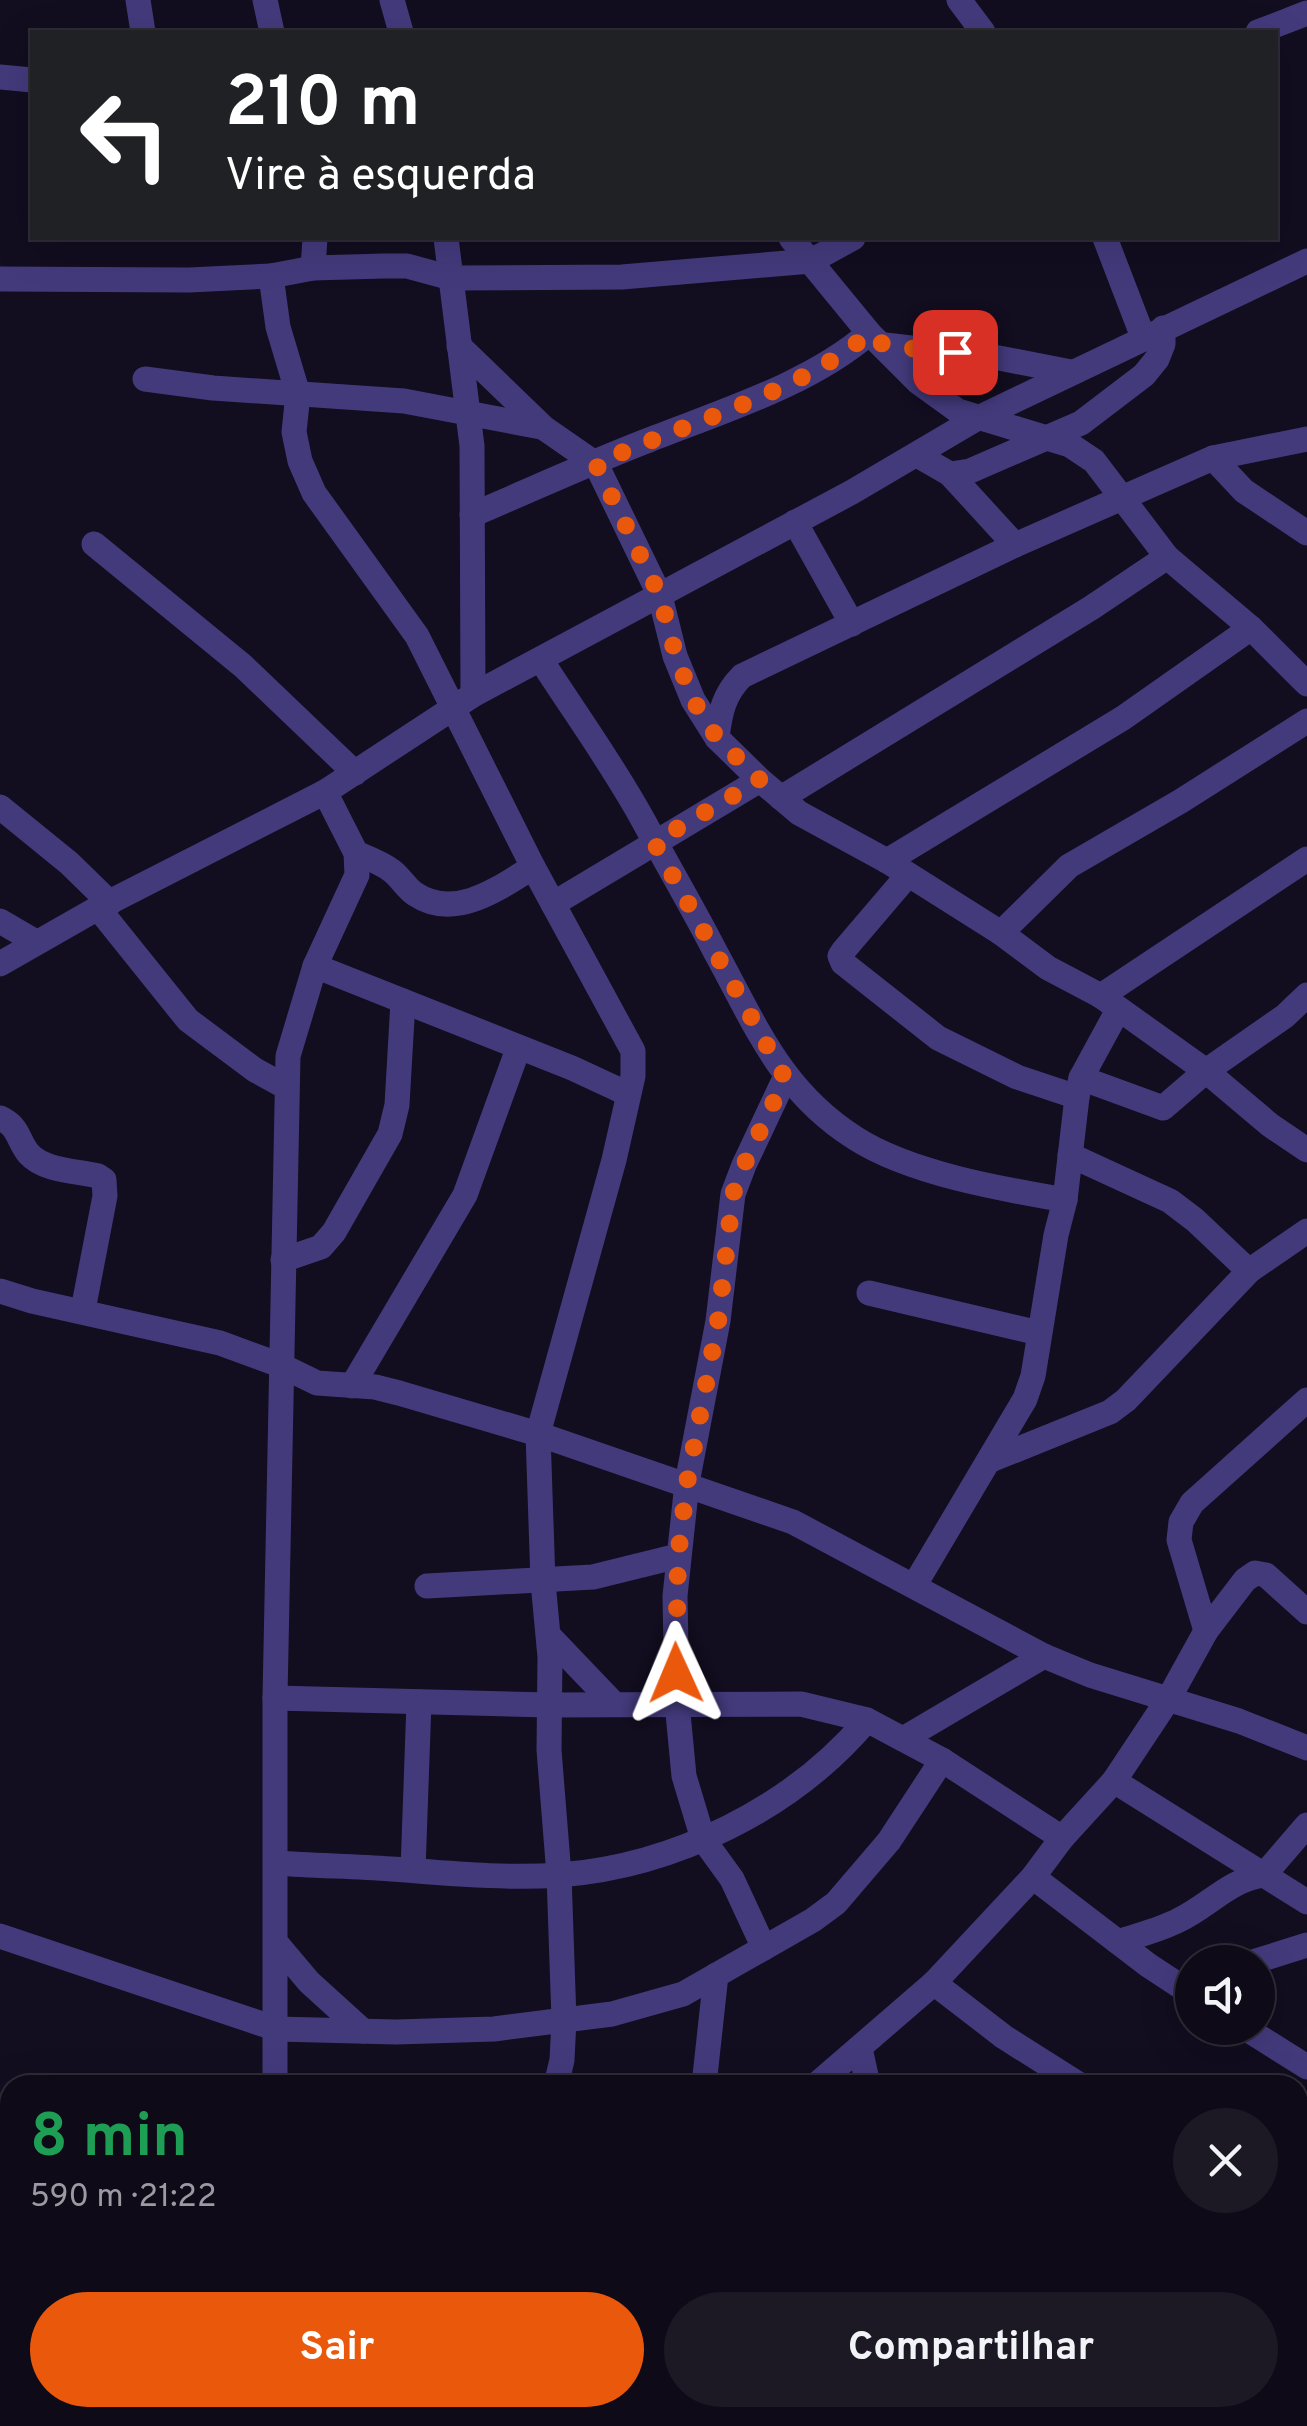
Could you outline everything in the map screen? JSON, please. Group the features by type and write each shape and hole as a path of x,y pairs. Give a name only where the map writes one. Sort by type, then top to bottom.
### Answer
{"street":[{"path":"138,0 143,30"},
{"path":"265,0 272,30"},
{"path":"392,0 400,30"},
{"path":"959,0 982,30"},
{"path":"1263,30 1307,13"},
{"path":"0,77 30,80"},
{"path":"313,268 315,240"},
{"path":"446,240 472,446 464,702"},
{"path":"793,240 918,382 976,419 1051,438 1094,460 1167,557 1306,679"},
{"path":"0,280 110,282 271,276 313,268 407,266 451,278 622,277 811,262 850,240"},
{"path":"950,474 970,471 1081,423 1144,375 1157,359 1164,344 1153,332 1106,240"},
{"path":"0,964 104,905 325,792 464,702 976,419 1307,261"},
{"path":"271,276 278,327 298,394 294,432 300,461 314,493 464,702 533,867 634,1051 634,1076 614,1160 538,1434 564,2020 558,2075"},
{"path":"472,514 713,416 877,339 1071,372"},
{"path":"460,346 544,428 596,464 660,596 687,685 717,738 760,780 799,814 898,868 1001,933 1060,976 1110,1003 1206,1070 1304,1146"},
{"path":"145,379 404,401 544,428"},
{"path":"717,738 729,688 742,676 1015,545 1213,458 1307,439"},
{"path":"917,455 950,474 1015,545"},
{"path":"1213,458 1244,491 1307,533"},
{"path":"795,522 852,624"},
{"path":"94,544 243,666 355,773"},
{"path":"782,798 1167,557"},
{"path":"1251,628 898,868 840,956 843,963 938,1038 1017,1078 1164,1108 1206,1070 1285,1016 1307,995"},
{"path":"541,660 642,819 785,1078 854,1138 877,1150 1008,1190 1064,1200"},
{"path":"1001,933 1069,866 1307,722"},
{"path":"553,904 760,780"},
{"path":"275,2075 275,1698 288,1056 315,966 357,875 356,852 325,792"},
{"path":"0,807 69,863 188,1020 255,1070 286,1087"},
{"path":"356,852 392,871 411,892 427,902 446,904 470,902 490,894 533,867"},
{"path":"914,1586 991,1460 1025,1399 1033,1376 1079,1088 1110,1003 1307,859"},
{"path":"0,921 36,942"},
{"path":"315,966 628,1094"},
{"path":"282,1260 310,1252 334,1232 390,1134 397,1105 403,1002"},
{"path":"352,1386 465,1195 518,1049"},
{"path":"255,1070 288,1056"},
{"path":"764,1948 732,1879 703,1839 684,1776 677,1703 678,1556 687,1483 718,1322 733,1194 785,1078"},
{"path":"0,1118 14,1126 24,1148 36,1160 104,1180 105,1196 83,1310"},
{"path":"1070,1155 1170,1200 1248,1271"},
{"path":"991,1460 1110,1412 1126,1400 1248,1271 1307,1231"},
{"path":"0,1291 220,1343 317,1383 400,1392 687,1483 793,1522 1044,1656 1307,1748"},
{"path":"869,1293 1039,1332"},
{"path":"1206,1632 1179,1540 1181,1522 1192,1503 1307,1400"},
{"path":"427,1586 593,1577 678,1556"},
{"path":"828,2075 934,1983 1032,1878 1114,1781 1169,1698 1206,1632 1245,1580 1255,1573 1266,1575 1307,1612"},
{"path":"549,1636 613,1704"},
{"path":"903,1739 1044,1656"},
{"path":"275,1698 550,1705 801,1704 867,1720 942,1760 1062,1838"},
{"path":"413,1870 419,1702"},
{"path":"277,1863 559,1875 616,1865 703,1839 742,1821 829,1763 867,1720"},
{"path":"0,1936 277,2029 494,2029 654,2005 683,1994 813,1920 836,1902 889,1841 942,1760"},
{"path":"1114,1781 1307,1902"},
{"path":"1118,1942 1179,1921 1223,1889 1264,1875 1307,1825"},
{"path":"1032,1878 1175,1982"},
{"path":"277,1944 309,1982 362,2031"},
{"path":"1275,1955 1307,1945"},
{"path":"705,2075 716,1975"},
{"path":"934,1983 1048,2075"},
{"path":"1272,2045 1307,2067"},
{"path":"860,2048 866,2075"}],"route":[{"path":"676,1673 678,1556 687,1483 718,1322 733,1194 785,1078 654,842 760,780 717,738 693,700 660,596 596,464 795,379 850,350 869,333 885,346 955,352"}]}
